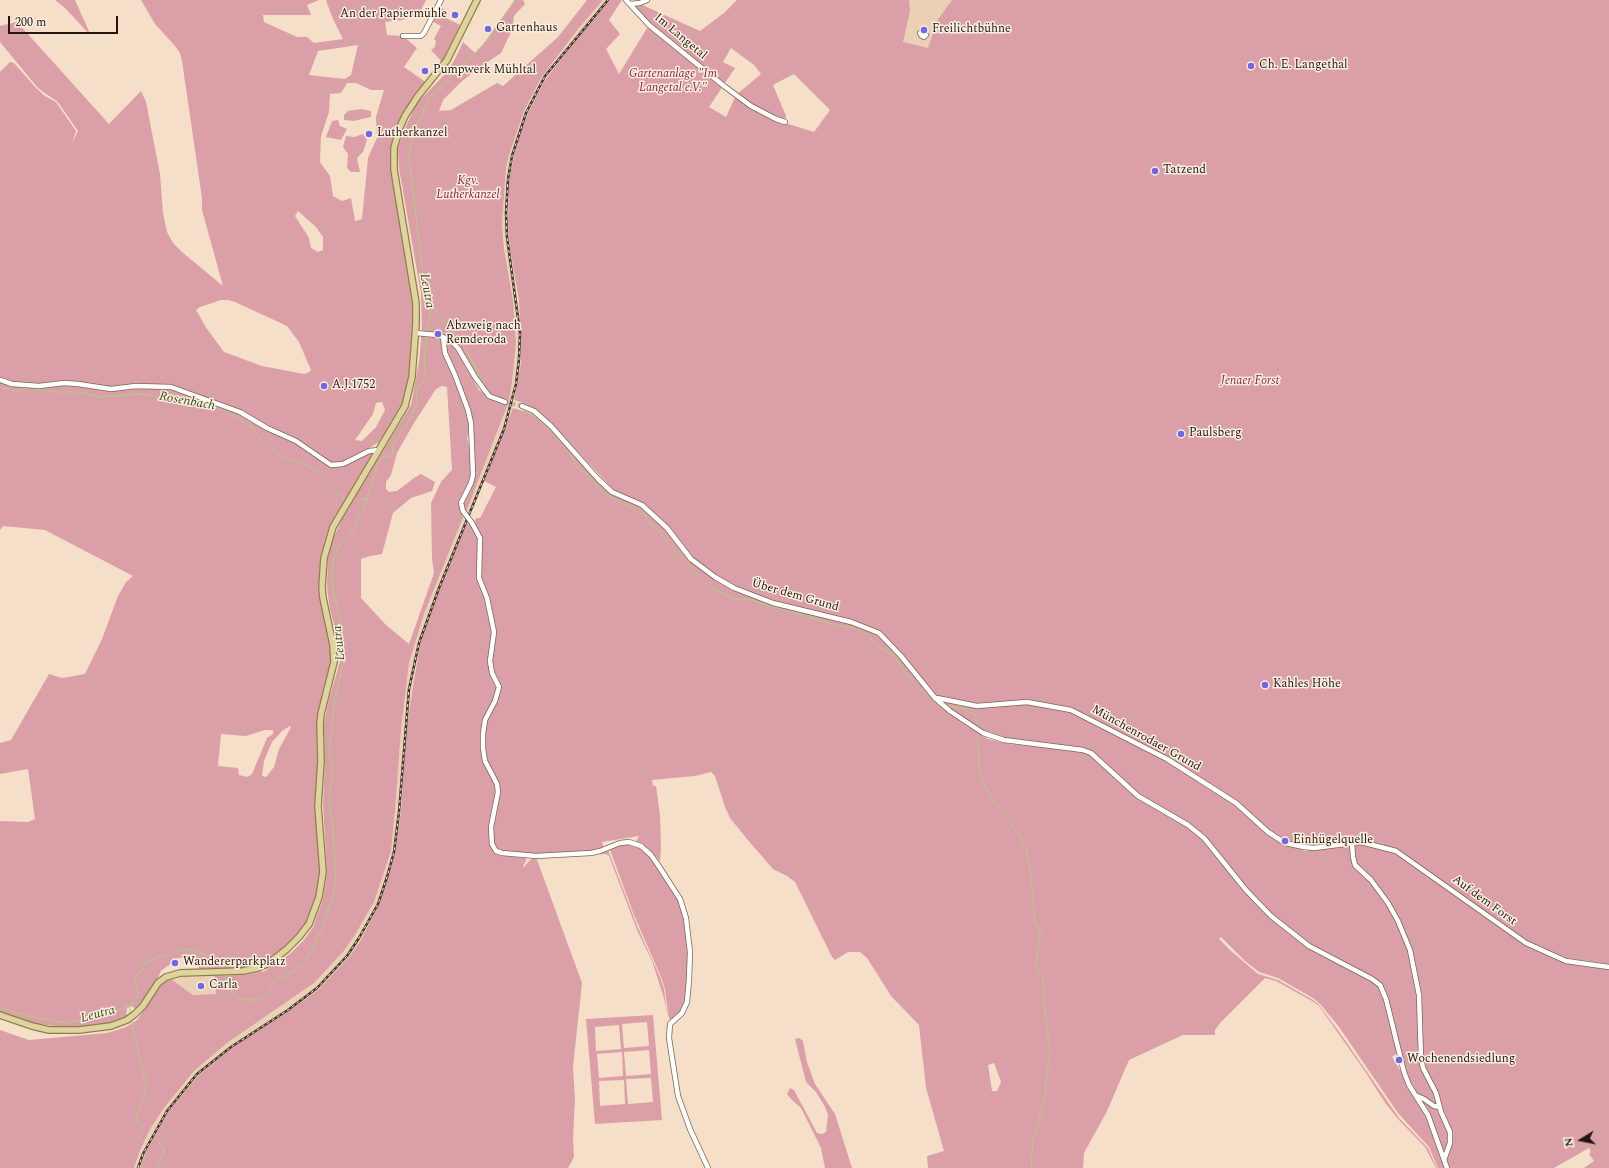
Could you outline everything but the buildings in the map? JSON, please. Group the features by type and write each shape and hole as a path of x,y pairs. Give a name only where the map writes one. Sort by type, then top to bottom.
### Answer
{"main road":[{"path":"0,1015 49,1030 69,1031 106,1027 130,1018 143,1006 158,983 166,977 180,973 243,971 258,968 269,963 287,949 304,931 308,924 319,897 323,872 318,806 321,761 320,724 321,714 334,662 323,598 322,586 324,558 333,527 402,413 408,398 412,377 417,314 415,293 396,182 394,157 396,138 402,122 411,106 447,60 477,0"}],"street":[{"path":"403,36 421,36 441,0"},
{"path":"628,2 640,3 647,0"},
{"name":"Im Langetal","path":"628,2 649,25 719,82 752,106 785,122"},
{"path":"920,33 924,37 926,35"},
{"path":"416,333 434,334 443,337 458,348 475,377 489,396 505,402"},
{"path":"443,337 442,342 445,353 455,374 471,423 473,475 471,483 461,503 463,511 472,523 480,538 479,578 487,598 494,632 490,660 492,673 499,687 496,701 485,720 483,734 485,760 497,784 498,792 491,827 492,844 496,851 502,853 536,856 592,853 629,842 641,846 658,865 680,899 686,918 690,963 687,1002 682,1012 670,1024 669,1038 678,1096 688,1124 708,1168"},
{"path":"0,380 12,384 39,386 64,383 111,389 136,386 171,387 244,414 267,428 296,441 330,465 343,464 369,451 379,450"},
{"name":"Über dem Grund","path":"522,406 534,411 551,426 598,479 612,492 642,506 667,528 691,559 715,578 734,588 773,603 851,622 879,633 901,656 935,698 950,711 989,736 1004,740 1083,750 1090,753 1138,796 1188,825 1204,838 1246,890 1271,916 1309,946 1372,979 1380,986 1386,999 1404,1072 1409,1085 1428,1115 1447,1168"},
{"name":"Münchenrodaer Grund","path":"935,698 977,706 1026,702 1071,710 1168,759 1236,803 1268,832 1285,843 1314,848 1352,843"},
{"name":"Auf dem Forst","path":"1352,843 1361,842 1396,850 1526,943 1566,961 1609,967"},
{"path":"1352,843 1352,857 1355,865 1371,880 1388,904 1398,922 1410,950 1419,995 1421,1058 1423,1068 1436,1093 1451,1136 1444,1160"},
{"path":"1417,1096 1434,1106 1440,1107"}],"shaded area":[{"path":"603,0 610,0 582,32 545,80 528,113 514,156 509,180 508,224 521,322 521,363 518,384 511,414 440,588 420,644 416,665 395,852 379,904 361,940 349,957 318,990 289,1011 168,1112 145,1154 140,1168 134,1168 150,1129 164,1108 194,1071 227,1043 314,983 343,952 355,935 374,902 391,851 401,730 409,663 424,614 505,413 512,384 516,342 515,322 502,224 506,168 509,155 524,111 541,78 578,29"},
{"path":"896,0 952,0 938,19 929,48 900,58"},
{"path":"214,976 216,994 193,995 171,979 180,977"}],"green space":[{"path":"55,0 75,0 91,36 65,8"},
{"path":"141,0 319,0 307,5 311,15 263,15 264,22 297,37 307,37 314,43 343,39 332,17 326,0 426,0 421,10 415,15 402,20 385,22 387,35 403,36 417,48 404,67 427,83 416,97 393,148 412,297 413,316 411,365 407,390 400,412 379,442 346,465 367,453 375,452 326,542 321,597 333,662 319,714 321,872 316,897 306,922 297,935 285,947 260,964 243,968 199,969 197,959 193,957 178,958 161,971 156,982 136,1010 132,1006 127,1008 126,1014 129,1015 126,1017 110,1024 69,1028 33,1023 0,1013 0,821 28,822 35,819 28,769 0,774 0,743 11,740 49,674 62,678 85,674 102,639 118,596 126,582 133,576 45,530 3,526 0,530 0,72 10,62 14,63 36,88 45,96 56,102 76,131 72,143 78,131 57,101 37,87 0,42 0,26 17,22 109,124 141,91 146,102 160,174 163,213 167,232 173,243 182,252 223,286 202,210 202,198 180,53 155,24","holes":["358,45 351,75 345,79 309,75 318,51","347,83 356,83 371,90 384,90 376,117 377,138 368,158 362,219 355,221 351,198 342,201 333,196 330,176 320,162 321,136 329,112 330,94 341,93","298,211 316,227 323,237 323,250 318,252 311,248 309,238 295,216","221,300 228,300 287,326 299,342 311,370 304,374 262,366 224,352 207,329 196,310 200,307","382,402 385,410 376,427 362,441 355,440 373,414 376,403","290,726 291,727 279,749 274,767 266,777 262,776 264,761 272,742 282,731","265,730 273,730 273,734 267,738 252,774 247,777 239,775 238,768 218,766 221,734 246,736"]},
{"name":"Kgv. Lutherkanzel","path":"515,0 523,0 525,4 514,16 512,30 501,53 461,82 443,100 439,111 451,110 497,83 503,86 558,37 587,0 603,0 578,29 541,78 524,111 509,155 506,168 502,224 504,248 513,301 516,342 509,400 501,399 491,394 455,342 444,335 422,331 421,294 399,168 398,148 404,130 414,109 420,100 447,72 463,42 475,53"},
{"name":"Jenaer Forst","path":"610,0 622,0 609,20 620,34 606,49 619,74 649,25 636,12 633,6 640,4 700,31 724,13 737,0 909,0 910,11 903,42 928,48 938,19 952,0 1609,0 1609,964 1566,958 1526,942 1396,850 1362,841 1304,846 1289,842 1270,831 1230,796 1169,758 1072,709 1027,700 978,704 963,701 962,704 977,707 1027,704 1070,712 1166,761 1228,799 1268,835 1283,843 1305,851 1351,846 1351,858 1354,866 1369,881 1397,922 1408,950 1418,995 1421,1069 1434,1094 1437,1104 1435,1105 1417,1093 1405,1072 1387,998 1381,984 1373,977 1310,945 1271,915 1247,889 1205,838 1189,824 1138,795 1122,782 1096,755 1091,752 1075,748 994,738 983,733 960,717 959,721 988,739 1009,744 1082,751 1090,754 1137,797 1187,826 1203,839 1245,890 1270,917 1309,948 1379,986 1384,999 1397,1053 1392,1057 1408,1086 1423,1108 1435,1136 1445,1168 1438,1168 1429,1147 1398,1113 1339,1027 1321,1005 1313,998 1278,978 1259,972 1245,961 1221,937 1219,939 1231,951 1258,974 1278,980 1319,1005 1399,1118 1428,1148 1437,1168 1425,1147 1386,1104 1319,1006 1276,981 1265,978 1220,1023 1215,1030 1215,1035 1183,1035 1129,1060 1107,1111 1084,1153 1083,1168 928,1168 927,1156 944,1151 926,1088 919,1025 891,996 867,958 860,952 848,952 835,960 832,957 795,882 773,869 730,818 715,776 711,772 695,776 652,780 653,786 656,786 660,815 660,861 648,848 636,842 639,836 602,842 604,849 600,850 558,854 536,855 506,853 495,847 492,840 492,832 499,792 498,784 486,760 484,734 487,720 497,701 500,687 493,667 492,654 495,632 488,598 480,577 481,538 474,524 476,518 480,518 496,487 484,481 513,408 533,414 550,426 607,490 610,486 552,424 523,403 514,400 521,363 521,342 519,300 510,248 508,224 509,180 514,156 528,113 545,80 582,32","holes":["731,48 754,65 761,74 736,95 726,117 709,107 735,68 723,62","794,74 830,110 814,132 785,123 786,116 773,85","994,1063 1001,1082 997,1091 992,1091 988,1065"]},
{"path":"438,7 444,9 444,17 460,25 442,62 431,50 435,47 436,41 434,39 441,26 432,21"},
{"path":"361,109 371,111 371,117 354,121 344,120 344,115 348,111"},
{"path":"338,120 340,126 347,129 341,140 326,137 332,121"},
{"path":"363,134 367,140 363,152 357,158 360,172 351,172 347,168 348,154 343,147 346,136 354,137"},
{"path":"427,335 438,337 441,340 443,349 465,404 470,429 467,438 471,448 472,475 459,505 464,515 424,614 409,663 401,730 391,851 374,902 355,935 343,952 314,983 227,1043 194,1071 164,1108 150,1129 134,1168 0,1168 0,1030 29,1040 107,1033 126,1027 137,1020 162,984 168,980 171,979 193,995 216,994 214,976 245,975 265,971 291,953 304,940 313,927 323,899 327,873 323,805 325,762 324,724 328,703 340,661 339,644 328,596 328,558 331,544 344,514 411,405 419,362 421,336","holes":["442,386 447,387 452,470 441,482 431,503 432,559 434,573 409,644 386,625 361,598 361,559 382,554 393,513 411,498 432,491 435,482 421,474 397,491 389,492 386,489 386,482 391,475 397,453 414,423 436,389"]},
{"path":"445,340 455,347 479,390 491,398 508,404 466,512 462,507 473,479 471,423 448,358"},
{"path":"468,520 479,538 477,569 486,598 492,628 490,654 497,687 496,694 489,709 481,748 497,792 490,827 491,845 505,856 526,858 524,867 530,860 536,857 582,983 573,1067 575,1100 573,1138 574,1157 568,1168 140,1168 145,1154 168,1112 199,1075 232,1048 318,990 349,957 361,940 379,904 395,852 401,812 406,731 420,644 440,588"},
{"path":"1362,844 1391,851 1525,944 1565,963 1609,969 1609,1168 1584,1168 1594,1161 1589,1154 1591,1152 1589,1148 1554,1168 1448,1168 1445,1160 1451,1143 1444,1115 1425,1067 1423,1058 1421,995 1399,921 1356,864 1354,857 1354,846"},
{"path":"621,845 640,848 649,856 678,899 684,917 689,964 685,1001 680,1012 670,1020 665,989 661,977 634,915 610,850"},
{"path":"608,850 638,928 660,977 664,989 667,1015 664,998 652,961 637,930 609,856 606,854 599,854"},
{"path":"653,1015 662,1120 595,1124 586,1019","holes":["647,1022 649,1046 624,1048 622,1024","619,1025 621,1049 596,1051 595,1027","649,1050 651,1074 626,1076 624,1052","622,1052 623,1076 599,1078 597,1054","651,1078 653,1102 628,1104 626,1079","624,1080 625,1104 600,1106 599,1081"]},
{"path":"799,1038 803,1041 807,1062 815,1084 835,1114 852,1168 825,1168 821,1148 801,1108 787,1094 790,1088 794,1090 817,1133 822,1134 826,1132 828,1115 816,1092 806,1082 795,1039"},
{"path":"1419,1098 1438,1110 1450,1136 1444,1154"}],"waterway":[{"name":"Leutra","path":"427,333 431,307 422,267 409,157 413,134 430,97 484,44 515,0"},
{"path":"431,307 437,311 461,341 477,370 482,383"},
{"name":"Leutra","path":"223,974 233,994 242,1000 260,1000 266,995 274,982 302,966 312,950 326,918 336,883 333,828 330,809 330,789 333,769 329,754 335,698 344,660 343,639 332,583 333,563 337,548 351,534 367,499 377,465 382,457 393,454 393,446 396,439 410,419 417,403 416,391 425,375 424,360 427,336"},
{"name":"Rosenbach","path":"0,387 19,392 23,388 58,392 79,392 100,397 143,394 160,397 166,400 197,403 223,409 251,427 262,441 282,458 305,464 319,474 338,494 345,498"},
{"path":"525,411 536,417 565,446 571,454 575,465 587,474 603,493 645,516 651,525 658,530 671,548 678,553 709,587 735,599 750,600 839,626 859,630 869,636 874,643 893,655 914,684 933,699"},
{"name":"Rosenbach","path":"357,500 366,499"},
{"path":"949,705 966,709 969,713 975,714 979,726"},
{"path":"978,736 979,768 983,782 995,804 1019,835 1026,848 1030,870 1035,923 1040,929 1036,963 1039,973 1043,978 1050,1054 1046,1081 1046,1094 1033,1141 1031,1168"},
{"name":"Leutra","path":"0,1008 28,1016 66,1023 108,1015 130,1005 139,995 134,981 136,975 142,971 146,962 176,951 189,949 205,954 217,963 221,969"},
{"name":"Leutra","path":"130,1005 130,1013"},
{"path":"131,1021 146,1085 144,1097 137,1112 138,1123 143,1129"},
{"path":"157,1168 164,1151 163,1147 158,1142"}],"tunnel":[{"path":"505,402 522,406"}],"railway":[{"path":"138,1168 143,1154 167,1111 197,1074 231,1047 288,1010 317,988 347,956 378,904 394,852 399,812 409,689 419,643 439,588 504,429 516,384 520,333 507,237 506,213 508,179 512,156 526,113 545,76 608,0"}],"place":[{"name":"An der Papiermühle","path":"455,15"},
{"name":"Gartenhaus","path":"488,29"},
{"name":"Freilichtbühne","path":"924,30"},
{"name":"Ch. E. Langethal","path":"1251,66"},
{"name":"Pumpwerk Mühltal","path":"425,71"},
{"name":"Lutherkanzel","path":"369,134"},
{"name":"Tatzend","path":"1155,171"},
{"name":"Abzweig nach Remderoda","path":"438,334"},
{"name":"A.J.1752","path":"324,386"},
{"name":"Paulsberg","path":"1181,434"},
{"name":"Kahles Höhe","path":"1265,685"},
{"name":"Einhügelquelle","path":"1285,841"},
{"name":"Wandererparkplatz","path":"175,963"},
{"name":"Carla","path":"201,986"},
{"name":"Wochenendsiedlung","path":"1399,1060"}],"park label":[{"name":"Gartenanlage \"Im Langetal e.V.\"","path":"673,82"}]}
